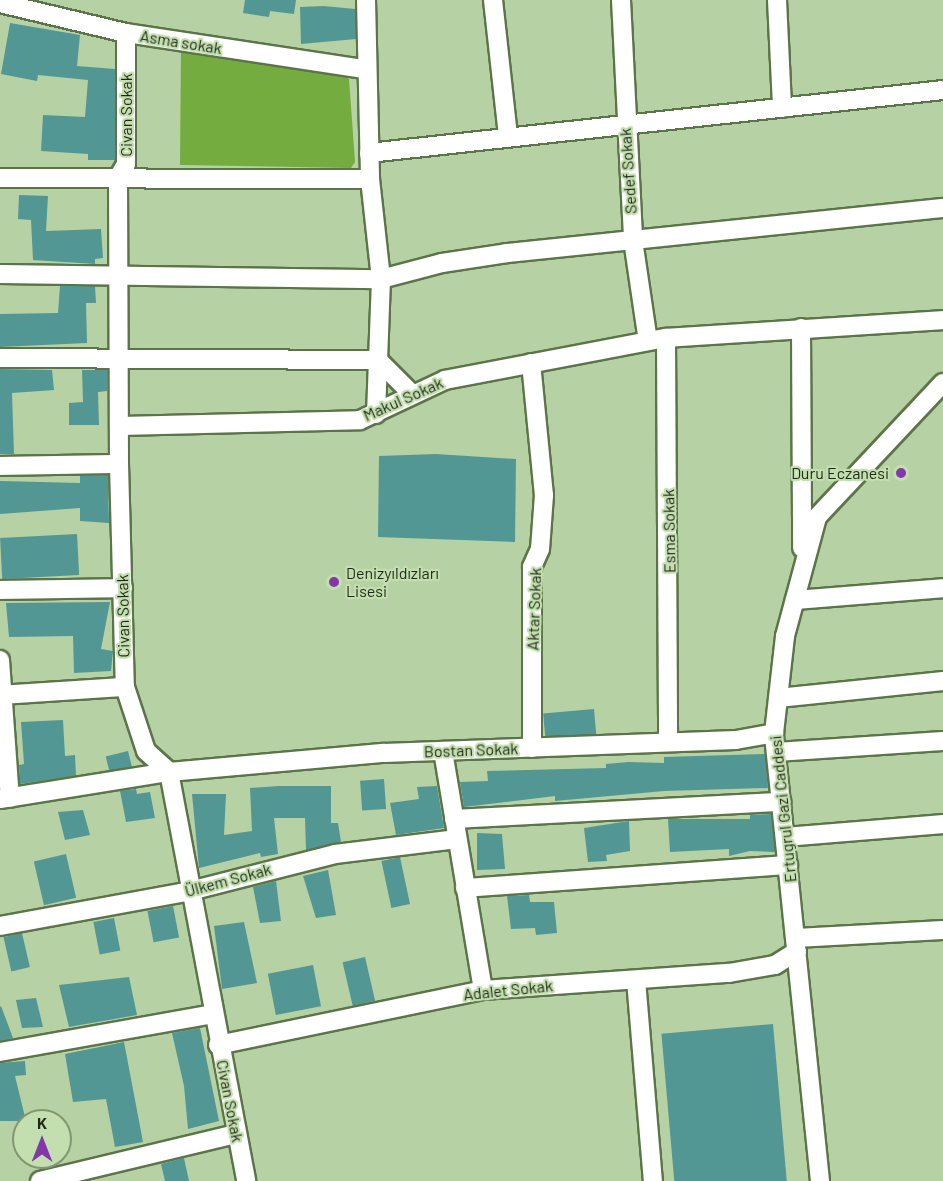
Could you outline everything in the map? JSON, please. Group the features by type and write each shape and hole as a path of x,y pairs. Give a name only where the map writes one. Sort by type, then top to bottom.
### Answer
{"street":[{"path":"366,0 365,69 370,179 381,279 376,414"},
{"path":"493,0 508,135"},
{"name":"Sedef Sokak","path":"621,0 625,125 633,240 657,340"},
{"path":"777,0 782,108"},
{"name":"Asma sokak","path":"0,3 126,33 365,69"},
{"name":"Civan Sokak","path":"126,33 126,164 118,177 119,464 125,687 146,751 169,772 218,1045 246,1181"},
{"path":"369,153 508,135 625,125 943,90"},
{"path":"0,178 370,179"},
{"path":"0,274 381,279 442,263 633,240 943,208"},
{"name":"Makul Sokak","path":"119,426 360,420 445,380 657,340 801,328 943,320"},
{"path":"801,328 802,570"},
{"name":"Esma Sokak","path":"657,340 668,742"},
{"path":"0,358 118,356 378,360 413,395"},
{"name":"Aktar Sokak","path":"531,363 544,495 540,549 532,567 532,748"},
{"name":"Ertugrul Gazi Caddesi","path":"820,1181 774,733 785,636 817,517 942,386"},
{"path":"0,466 119,464"},
{"path":"0,590 123,588"},
{"path":"795,600 943,588"},
{"path":"0,660 5,799 169,772"},
{"path":"778,698 943,681"},
{"path":"1,695 125,687"},
{"name":"Bostan Sokak","path":"169,772 443,751 736,741 774,733"},
{"path":"776,752 943,741"},
{"path":"443,751 483,990"},
{"path":"454,819 782,802"},
{"path":"785,837 943,824"},
{"name":"Ülkem Sokak","path":"0,926 190,891 335,854 457,839"},
{"path":"465,888 788,865"},
{"name":"Adalet Sokak","path":"218,1045 483,990 636,980 775,965 797,944 943,930"},
{"path":"636,980 653,1181"},
{"path":"0,1052 213,1014"},
{"path":"40,1181 237,1134"}],"green space":[{"path":"181,50 345,74 349,79 355,162 351,168 180,165"}],"building":[{"path":"245,0 296,0 294,14 270,11 269,17 243,13"},
{"path":"324,6 355,9 356,39 301,44 300,7"},
{"path":"10,23 80,35 77,66 115,69 115,160 88,160 88,154 41,151 43,115 85,117 88,80 38,75 37,81 1,74"},
{"path":"19,195 48,196 46,231 101,229 103,258 95,259 95,264 33,260 31,220 18,219"},
{"path":"60,286 95,286 96,303 86,303 87,343 0,347 0,314 58,313"},
{"path":"0,369 52,370 54,390 12,393 14,454 0,454"},
{"path":"82,370 107,370 107,391 98,392 99,425 69,425 69,403 83,402"},
{"path":"436,454 516,459 515,542 378,537 379,456"},
{"path":"108,475 109,523 80,521 80,508 0,514 0,481 80,483 80,476"},
{"path":"77,534 79,575 2,579 0,538"},
{"path":"110,602 101,649 113,651 111,671 74,673 73,636 9,637 6,603"},
{"path":"594,709 596,734 545,738 543,713"},
{"path":"63,720 65,756 75,755 76,776 20,784 19,765 24,764 21,722"},
{"path":"128,751 132,767 110,772 106,757"},
{"path":"765,754 768,788 664,791 555,801 555,796 464,807 460,782 488,781 487,771 606,768 606,764 628,762 664,763 664,757"},
{"path":"384,779 386,809 362,811 360,781"},
{"path":"331,786 331,823 338,823 341,842 306,850 305,818 274,818 278,854 261,857 260,853 199,868 192,794 226,794 224,835 252,831 250,788"},
{"path":"437,786 444,828 396,835 390,803 419,799 417,787"},
{"path":"136,789 137,794 150,792 155,818 126,822 120,791"},
{"path":"83,810 90,835 65,840 58,812"},
{"path":"771,814 775,852 750,851 729,856 729,849 670,852 668,819 750,819 750,815"},
{"path":"629,821 630,851 606,855 607,861 588,862 584,828"},
{"path":"477,833 502,834 505,869 477,870"},
{"path":"66,854 76,898 44,905 34,861"},
{"path":"400,857 410,904 391,908 381,861"},
{"path":"328,870 336,915 316,918 303,876"},
{"path":"276,881 281,921 260,923 253,887"},
{"path":"529,895 530,902 554,902 557,933 536,935 535,928 511,929 507,896"},
{"path":"173,906 179,937 154,942 147,911"},
{"path":"114,918 120,950 100,954 93,922"},
{"path":"244,922 257,983 222,989 214,926"},
{"path":"22,933 30,967 11,971 3,937"},
{"path":"365,957 375,1001 353,1006 343,962"},
{"path":"313,965 321,1006 276,1015 268,974"},
{"path":"129,977 137,1015 69,1027 59,985"},
{"path":"36,998 43,1027 22,1028 16,1000"},
{"path":"0,1007 13,1038 0,1041"},
{"path":"773,1024 787,1181 674,1181 661,1034"},
{"path":"200,1028 219,1121 188,1129 184,1086 172,1033"},
{"path":"124,1042 143,1142 115,1147 106,1099 73,1102 65,1054"},
{"path":"25,1061 26,1075 15,1076 23,1109 12,1109 12,1121 0,1121 0,1063"},
{"path":"184,1158 189,1181 165,1181 161,1164"}],"place":[{"name":"Duru Eczanesi","path":"901,473"},
{"name":"Denizyıldızları Lisesi","path":"334,582"}]}
